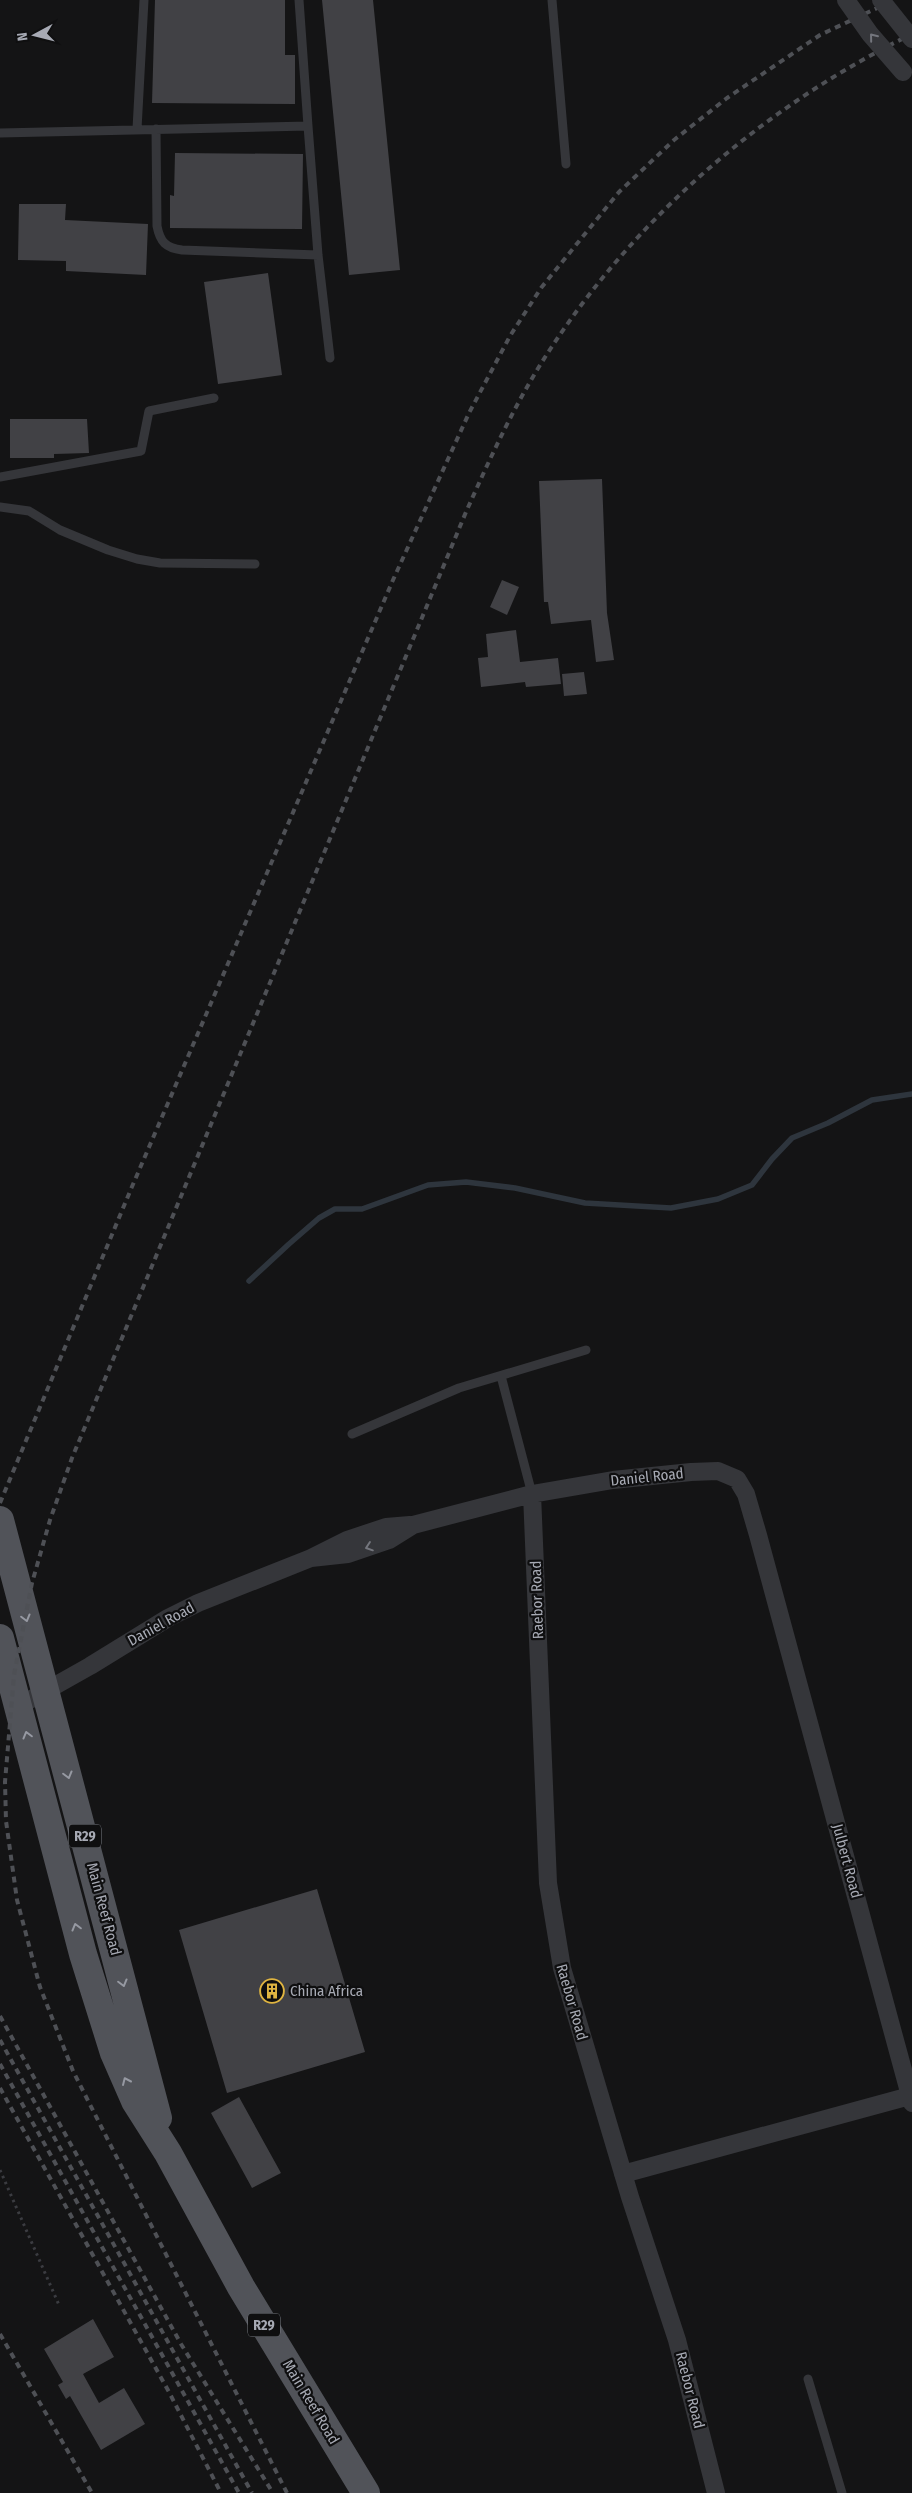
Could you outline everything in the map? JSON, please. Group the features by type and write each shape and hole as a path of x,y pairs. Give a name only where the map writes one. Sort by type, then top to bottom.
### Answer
{"main road":[{"name":"Main Reef Road","path":"0,1520 8,1586 45,1692 168,2153"},
{"name":"Main Reef Road","path":"0,1638 98,2006 114,2053 135,2101 168,2153 241,2286 366,2493"}],"street":[{"path":"846,0 870,34 907,76"},
{"path":"881,0 912,39"},
{"name":"Daniel Road","path":"19,1706 168,1618 198,1603 311,1558 347,1540 386,1527 413,1525 532,1494 666,1474 718,1471 729,1474 737,1479 746,1494 782,1620"},
{"name":"Raebor Road","path":"532,1494 548,1884 562,1968 623,2174 677,2340 716,2493"},
{"name":"Julbert Road","path":"782,1620 911,2099"},
{"path":"623,2174 911,2099"}],"lane":[{"path":"137,129 144,0"},
{"path":"299,0 318,255 330,358"},
{"path":"552,0 566,164"},
{"path":"0,132 308,126"},
{"path":"156,129 157,226 161,241 165,246 182,250 318,255"},
{"path":"0,477 141,451 149,411 214,398"},
{"path":"0,507 29,511 60,530 108,550 137,559 160,563 255,564"},
{"path":"352,1434 451,1391 586,1350"},
{"path":"501,1376 532,1494"},
{"path":"808,2379 842,2493"}],"path":[{"path":"0,2170 58,2305"}],"building":[{"path":"155,0 285,0 285,55 295,55 295,104 152,103"},
{"path":"322,0 373,0 400,270 349,275"},
{"path":"175,153 303,154 302,229 170,228 170,195 174,196"},
{"path":"19,204 66,204 65,220 148,224 146,275 66,271 66,261 18,260"},
{"path":"268,273 282,375 218,384 204,282"},
{"path":"10,419 87,419 89,453 54,454 54,458 10,458"},
{"path":"602,479 607,613 614,660 596,662 591,620 551,624 548,602 544,602 539,481"},
{"path":"502,580 519,587 507,615 490,607"},
{"path":"516,630 520,662 558,658 561,684 526,687 525,682 481,687 478,658 488,657 486,634"},
{"path":"584,672 587,694 564,696 562,674"},
{"name":"China Africa","path":"317,1889 365,2052 227,2093 179,1930"},
{"path":"239,2097 281,2173 252,2188 211,2113"},
{"path":"93,2319 114,2357 83,2374 99,2403 124,2388 145,2424 101,2450 70,2396 66,2399 58,2385 63,2382 44,2349"}],"waterway":[{"path":"249,1281 319,1218 335,1209 362,1209 428,1185 466,1182 515,1188 585,1203 671,1208 718,1199 752,1185 772,1159 792,1138 828,1123 872,1100 912,1094"}],"railway":[{"path":"0,1503 131,1189 393,580 469,413 510,336 541,288 619,192 674,140 727,98 820,35 894,0"},
{"path":"287,2493 73,2071 40,1987 17,1900 6,1821 5,1782 14,1675 32,1583 50,1520 72,1458 466,512 495,449 527,387 551,348 586,299 624,252 666,208 710,167 807,94 859,62 912,34"},
{"path":"0,2016 181,2344 273,2493"},
{"path":"0,2040 252,2493"},
{"path":"0,2064 239,2493"},
{"path":"0,2088 169,2392 221,2493"},
{"path":"0,2334 92,2493"}],"place":[{"name":"China Africa","path":"272,1991"}]}
